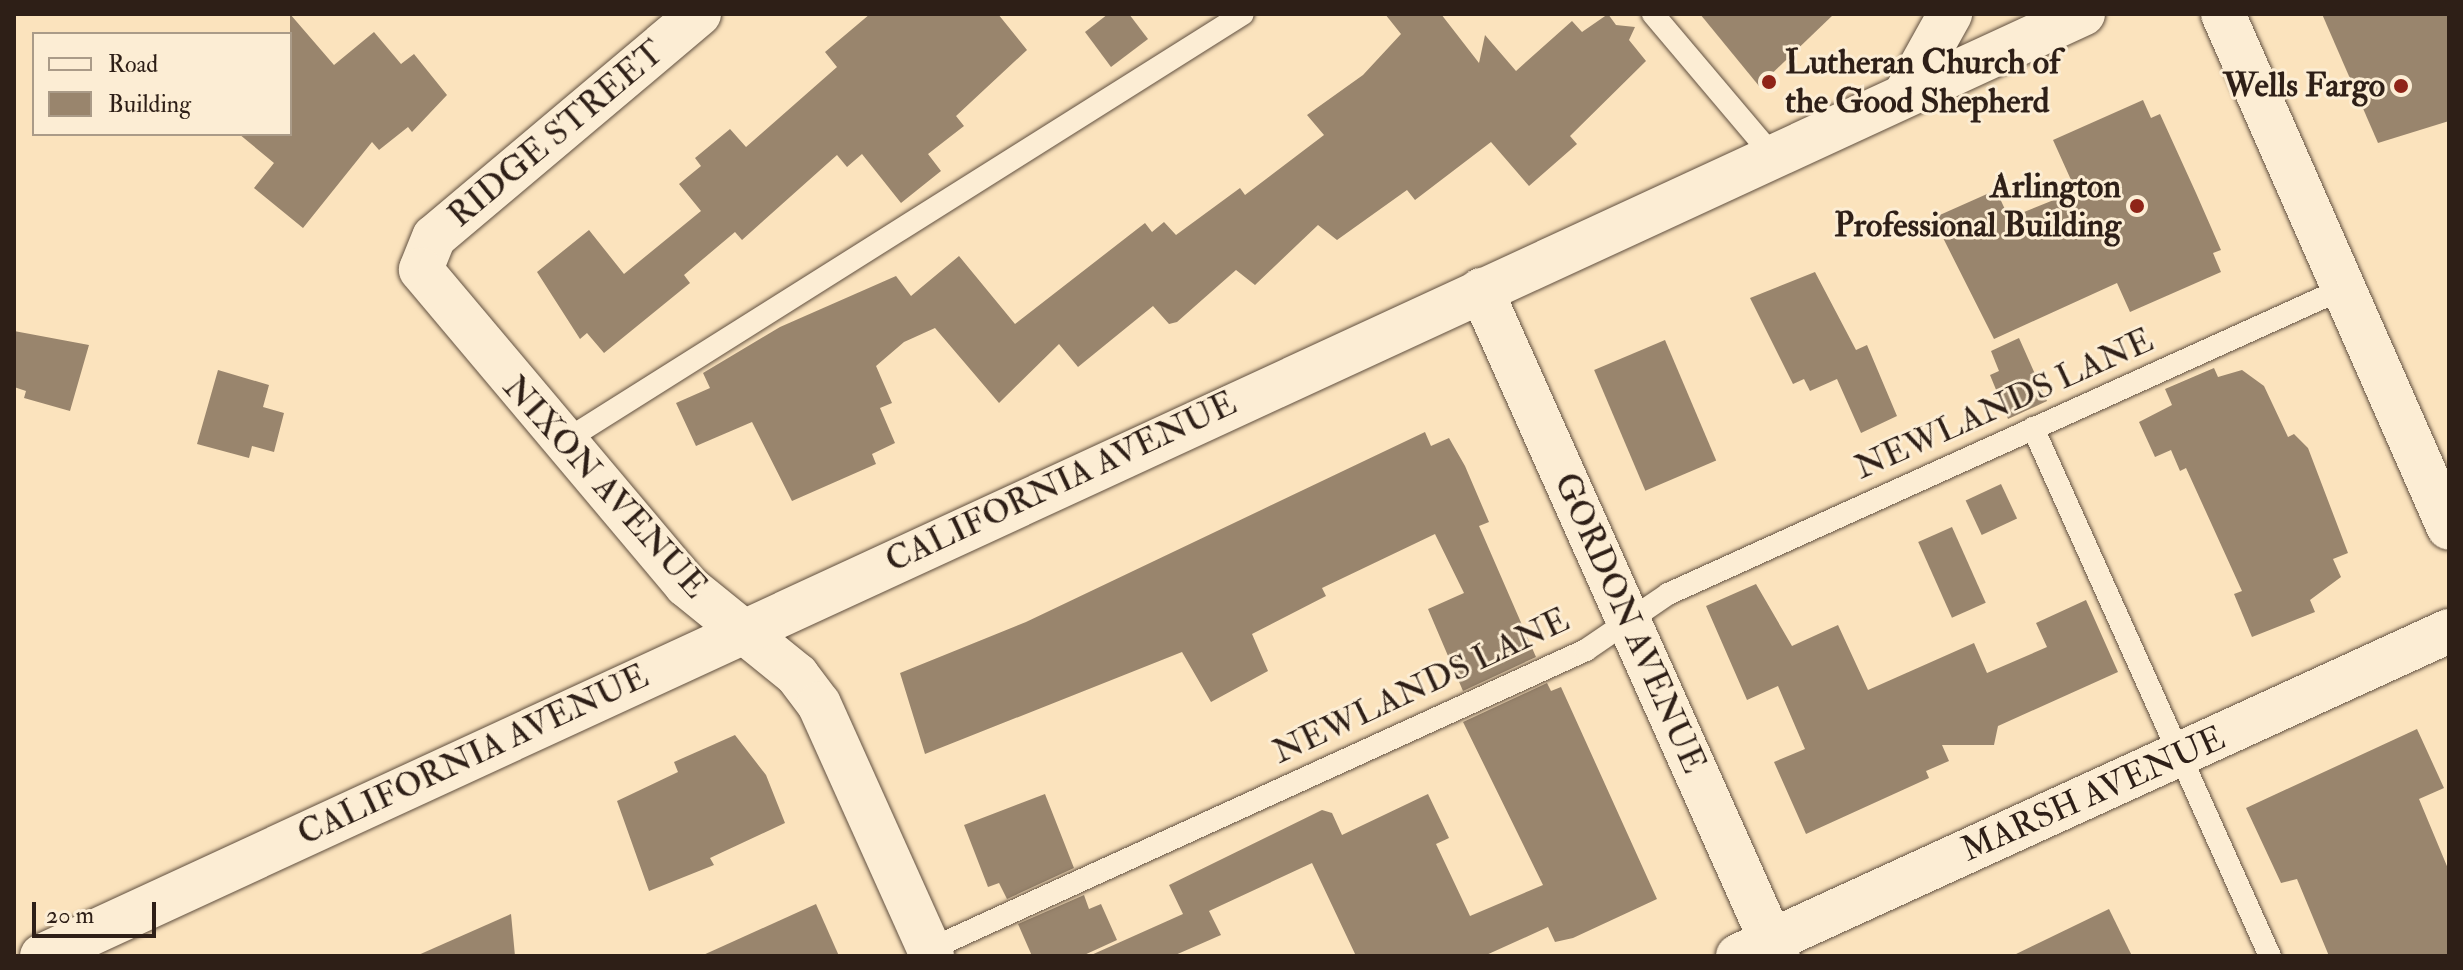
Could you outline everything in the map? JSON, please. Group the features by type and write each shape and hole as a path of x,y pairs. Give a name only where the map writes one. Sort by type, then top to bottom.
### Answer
{"main road":[{"name":"RIDGE STREET","path":"421,260 434,237 699,14"},
{"path":"1905,95 1950,14"},
{"name":"CALIFORNIA AVENUE","path":"42,956 2083,14"},
{"path":"2223,14 2449,528"},
{"name":"NIXON AVENUE","path":"421,260 426,283 686,585 746,630 819,704 926,954"},
{"name":"GORDON AVENUE","path":"1481,290 1629,621 1762,951"},
{"name":"MARSH AVENUE","path":"1762,951 2449,631"}],"lane":[{"path":"563,442 1243,14"},
{"path":"1653,14 1772,155"},
{"name":"NEWLANDS LANE","path":"926,954 1586,650 1668,594 2342,289"},
{"path":"2033,428 2270,956"}],"building":[{"path":"290,14 334,65 374,32 401,64 414,54 447,95 412,132 408,127 379,150 372,142 303,228 254,188 274,163 241,136 292,136"},
{"path":"870,14 998,14 1027,50 956,116 964,126 928,154 941,171 901,203 862,154 847,167 837,155 742,240 735,232 684,275 690,283 604,353 587,333 580,339 537,272 589,230 624,274 701,211 679,184 701,166 695,158 730,129 746,147 837,67 825,52"},
{"path":"1108,14 1129,14 1148,39 1111,67 1085,32"},
{"path":"1385,14 1441,14 1479,63 1485,35 1516,71 1572,21 1582,32 1608,14 1616,25 1635,27 1629,40 1646,61 1570,136 1577,144 1529,186 1491,142 1415,200 1407,190 1337,240 1318,225 1255,285 1236,270 1177,322 1169,324 1153,306 1078,367 1059,344 999,403 935,328 904,342 876,366 892,403 880,408 895,443 872,454 876,464 792,501 752,422 696,446 676,403 710,388 703,373 780,327 896,276 911,296 959,256 1015,324 1145,223 1152,232 1164,222 1176,235 1240,188 1245,195 1324,135 1307,115 1363,75 1401,34"},
{"path":"1700,14 1834,14 1759,86"},
{"name":"Wells Fargo","path":"2322,14 2449,14 2449,121 2378,143"},
{"path":"2143,100 2151,118 2160,114 2196,193 2221,250 2213,253 2221,272 2130,312 2117,283 1994,339 1933,218 1996,190 2009,218 2076,191 2053,140"},
{"path":"1815,272 1856,350 1867,345 1897,416 1861,433 1837,379 1810,391 1804,379 1793,384 1750,298"},
{"path":"14,331 89,345 70,411 24,398 26,391 14,387"},
{"path":"2019,338 2047,401 2008,419 1990,375 1999,371 1991,351"},
{"path":"1665,340 1716,461 1645,491 1594,370"},
{"path":"2214,368 2218,377 2242,370 2264,386 2288,437 2294,434 2308,448 2348,553 2333,559 2341,577 2310,600 2315,612 2252,637 2234,594 2242,591 2186,468 2180,471 2171,450 2155,457 2139,422 2172,405 2165,389"},
{"path":"218,370 269,385 263,407 284,413 274,452 252,446 249,458 197,444"},
{"path":"1425,432 1431,446 1449,438 1465,466 1489,522 1479,526 1536,657 1463,691 1428,609 1464,593 1435,534 1322,588 1326,596 1252,634 1268,671 1211,702 1182,652 925,754 900,673 1026,622"},
{"path":"2001,484 2017,518 1982,535 1966,500"},
{"path":"1952,527 1986,603 1952,618 1918,542"},
{"path":"1756,584 1792,646 1838,625 1868,690 1974,643 1987,673 2047,647 2036,623 2086,600 2118,672 1998,726 1994,745 1942,745 1949,761 1926,771 1929,778 1806,834 1774,762 1805,749 1778,686 1747,700 1706,606"},
{"path":"1547,683 1551,691 1561,687 1657,899 1573,938 1555,942 1548,927 1484,956 1356,956 1312,863 1209,911 1221,935 1173,956 1089,956 1183,914 1169,885 1322,810 1332,813 1342,835 1428,794 1449,838 1436,844 1470,916 1543,885 1463,722"},
{"path":"2417,729 2444,788 2419,799 2449,871 2449,956 2329,956 2297,879 2281,883 2246,808"},
{"path":"735,735 766,775 785,823 710,858 714,865 649,891 617,801 678,772 674,762"},
{"path":"1045,794 1074,868 1007,899 999,883 988,887 964,825"},
{"path":"1084,895 1089,909 1101,904 1117,940 1082,956 1032,956 1018,924"},
{"path":"816,904 839,956 701,956"},
{"path":"2109,909 2132,956 2012,956"},
{"path":"511,914 515,956 416,956"}],"place":[{"name":"Lutheran Church of the Good Shepherd","path":"1769,82"},
{"name":"Wells Fargo","path":"2401,86"},
{"name":"Arlington Professional Building","path":"2137,206"}]}
